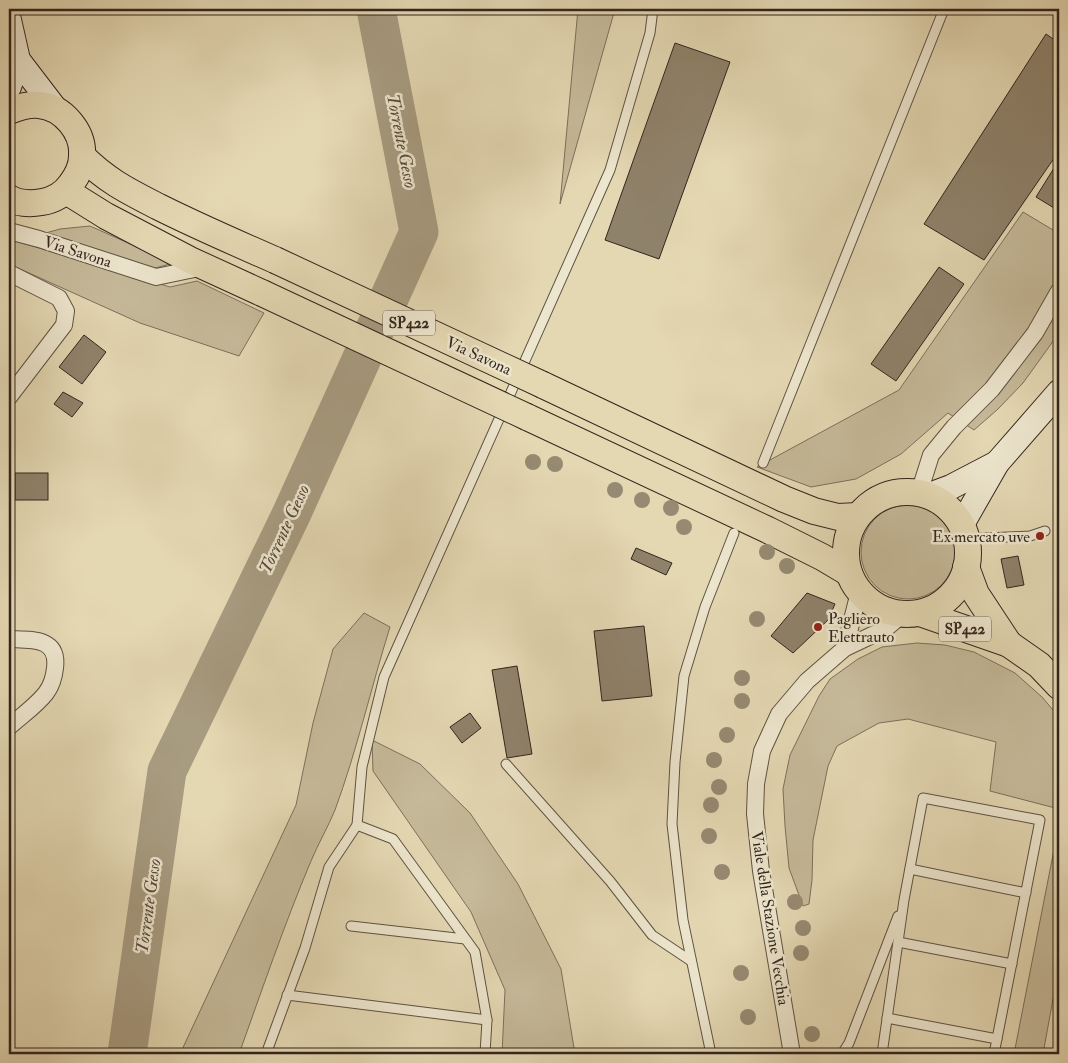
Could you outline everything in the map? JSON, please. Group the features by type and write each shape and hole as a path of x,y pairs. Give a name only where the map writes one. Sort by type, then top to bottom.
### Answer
{"main road":[{"path":"9,111 22,105 40,105 57,110 71,122 80,138 82,156 78,175 66,191 50,201 31,204 9,198"},
{"name":"Via Savona","path":"82,156 98,172 121,187 190,222 784,499 814,511 838,517 858,516"},
{"name":"SP422","path":"66,191 106,216 190,260 822,557 854,582 872,603 887,611 912,613 1009,644 1039,666 1059,686"},
{"path":"854,582 845,553 849,533 858,516 871,504 886,496 902,492 923,494 941,503 952,513 964,532"},
{"name":"SP422","path":"912,613 936,606 950,596 960,582 966,566 968,553 964,532"},
{"name":"SP422","path":"966,566 976,594 1009,644"}],"street":[{"path":"9,20 18,60 57,110"},
{"path":"9,87 18,60"},
{"name":"Via Savona","path":"9,231 156,276 205,267"},
{"path":"9,273 59,298 66,311 64,325 9,397"},
{"path":"998,463 951,487 923,494 930,455 954,427 992,389 1035,333 1059,291"},
{"path":"964,532 998,463 1059,392"},
{"path":"845,648 854,582"},
{"name":"Viale della Stazione Vecchia","path":"791,1047 760,871 755,814 756,784 762,751 778,714 807,681 845,648 885,629 912,613"},
{"path":"9,639 36,640 49,645 54,653 55,664 53,683 45,694 9,727"}],"lane":[{"path":"266,1054 305,948 330,867 357,825 362,768 384,677 610,170 650,33 653,9"},
{"path":"763,463 944,9"},
{"path":"964,532 1030,536 1045,531"},
{"path":"711,1054 683,920 672,824 675,762 684,676 704,607 734,533"},
{"path":"506,764 610,881 652,935 691,961"},
{"path":"882,1054 904,900 923,798 1040,820 994,1054"},
{"path":"357,825 393,839 475,952 487,1020 485,1054"},
{"path":"910,869 1026,893"},
{"path":"842,1054 850,1044 904,900"},
{"path":"351,926 465,939"},
{"path":"898,942 1012,964"},
{"path":"287,995 487,1020"},
{"path":"887,1018 997,1039"}],"shaded area":[{"path":"578,9 615,9 560,204"},
{"path":"1023,212 1058,233 1059,231 1059,333 1023,383 998,409 974,430 948,413 901,454 856,479 811,487 757,467 899,390"},
{"path":"90,226 173,263 152,269 42,234 60,229"},
{"path":"9,239 170,287 197,281 264,313 239,356 140,323 9,264"},
{"path":"908,505 926,509 941,519 951,534 955,552 951,570 941,585 926,595 908,599 890,595 875,585 865,570 861,552 865,534 875,519 890,509"},
{"path":"364,613 390,627 335,810 292,909 239,1054 180,1054 296,805 313,723 333,649"},
{"path":"917,643 945,645 974,652 1015,673 1042,697 1059,717 1059,809 990,791 996,742 908,719 879,723 837,746 828,766 813,840 809,904 803,906 789,868 785,826 783,789 790,755 819,696 830,679 858,659 882,647"},
{"path":"372,740 420,764 470,813 518,884 561,969 575,1054 502,1054 505,990 471,912 373,771"},
{"path":"1059,824 1059,966 1043,1054 1014,1054"}],"building":[{"path":"1046,34 1059,43 1059,151 984,260 924,224"},
{"path":"675,43 730,62 659,259 605,240"},
{"path":"1059,160 1059,211 1036,197"},
{"path":"939,267 964,284 896,381 871,364"},
{"path":"84,335 106,352 82,384 59,367"},
{"path":"63,392 83,403 72,417 54,404"},
{"path":"15,473 48,473 48,500 15,500"},
{"path":"636,548 672,563 666,575 631,559"},
{"path":"1018,556 1024,585 1007,588 1001,559"},
{"path":"807,593 835,604 828,620 793,653 771,636"},
{"path":"644,626 652,696 602,701 594,631"},
{"path":"517,666 532,754 507,758 492,670"},
{"path":"470,713 481,728 462,743 450,727"}],"waterway":[{"name":"Torrente Gesso","path":"127,1054 167,771 291,515 419,232 376,9"}],"place":[{"name":"Ex mercato uve","path":"1040,536"},
{"name":"Pagliero Elettrauto","path":"818,627"}]}
